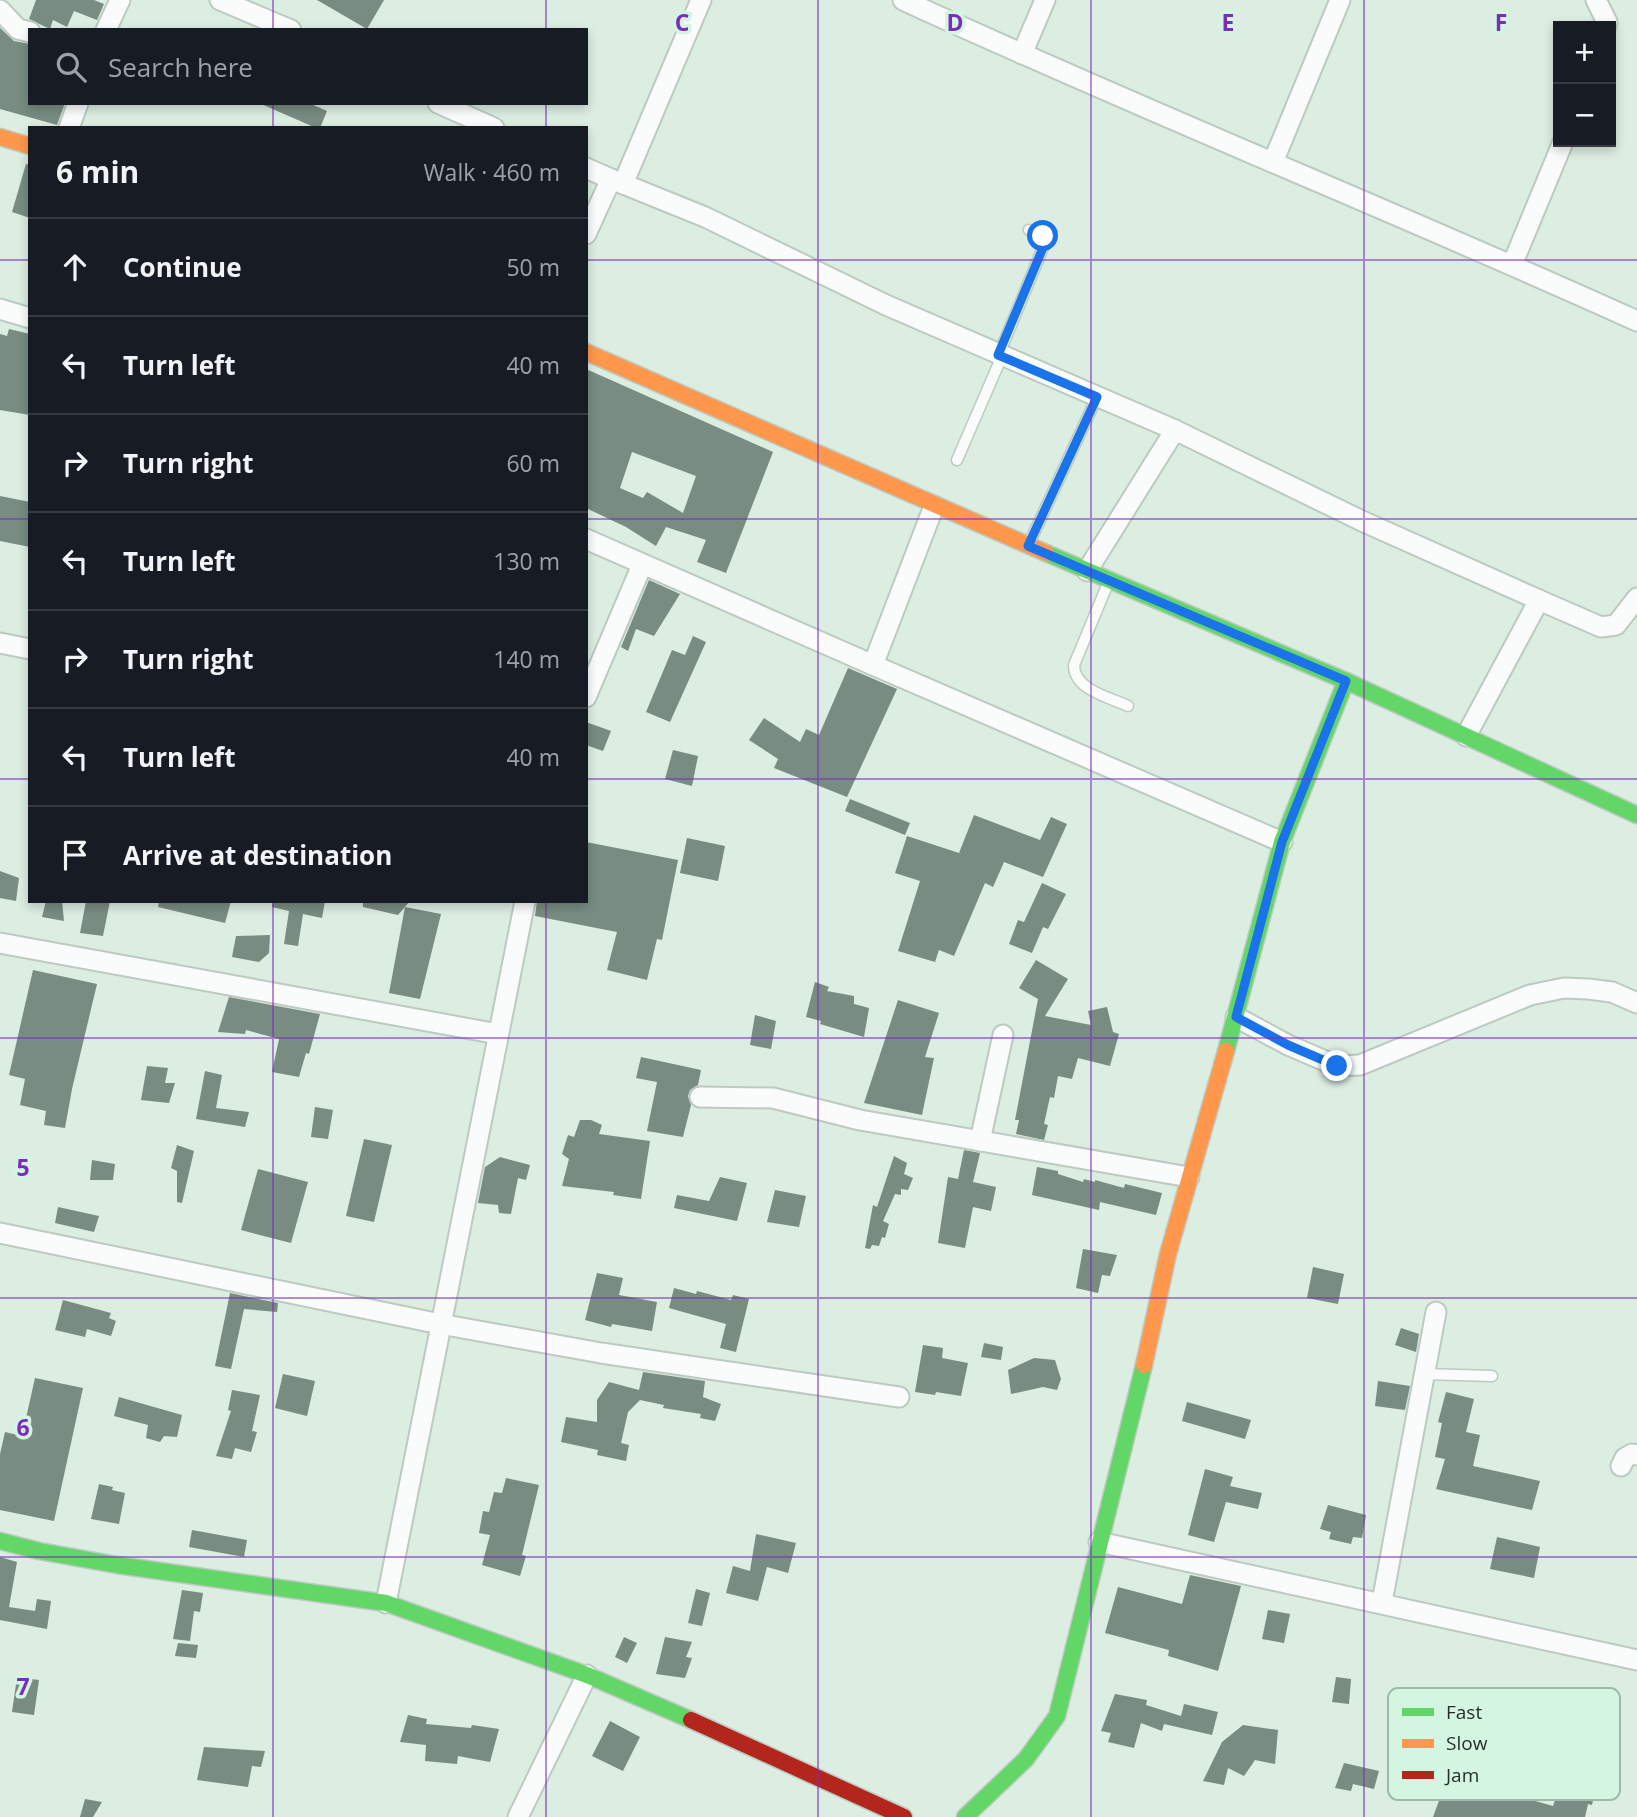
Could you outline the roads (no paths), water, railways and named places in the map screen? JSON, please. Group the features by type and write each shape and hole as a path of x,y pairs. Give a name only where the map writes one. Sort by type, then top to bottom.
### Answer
{"street":[{"path":"107,28 120,0"},
{"path":"219,0 285,28"},
{"path":"588,231 617,181 701,0"},
{"path":"903,0 1637,321"},
{"path":"1022,54 1045,0"},
{"path":"1273,162 1340,0"},
{"path":"1596,0 1606,21"},
{"path":"0,10 18,29 28,32"},
{"path":"442,105 490,126"},
{"path":"0,137 28,145"},
{"path":"1512,265 1561,147"},
{"path":"588,169 705,217 1000,356 1175,430 1362,522 1601,627 1616,625 1637,598"},
{"path":"0,309 28,317"},
{"path":"588,353 934,506 1346,681 1637,815"},
{"path":"1087,571 1175,430"},
{"path":"873,665 934,506"},
{"path":"588,540 1282,842"},
{"path":"588,692 642,565"},
{"path":"1466,736 1539,600"},
{"path":"0,643 28,649"},
{"path":"965,1817 1018,1770 1040,1744 1057,1716 1143,1371 1168,1254 1236,1017 1282,842 1346,681"},
{"path":"386,1603 525,903"},
{"path":"0,943 498,1034"},
{"path":"1236,1017 1288,1045 1337,1066 1360,1065 1530,995 1564,988 1588,989 1612,992 1637,1003"},
{"path":"980,1141 1003,1035"},
{"path":"700,1097 773,1098 860,1120 1189,1177"},
{"path":"0,1233 440,1324 601,1353 899,1397"},
{"path":"1382,1602 1436,1312"},
{"path":"0,1541 40,1551 156,1571 386,1603 587,1675 782,1760 904,1817"},
{"path":"1099,1542 1637,1660"},
{"path":"517,1817 587,1675"}],"lane":[{"path":"957,460 1045,243 1043,236 1029,230"},
{"path":"1028,546 1097,397"},
{"path":"1110,580 1074,666 1074,674 1084,686 1128,706"},
{"path":"1424,1374 1492,1376"}]}
